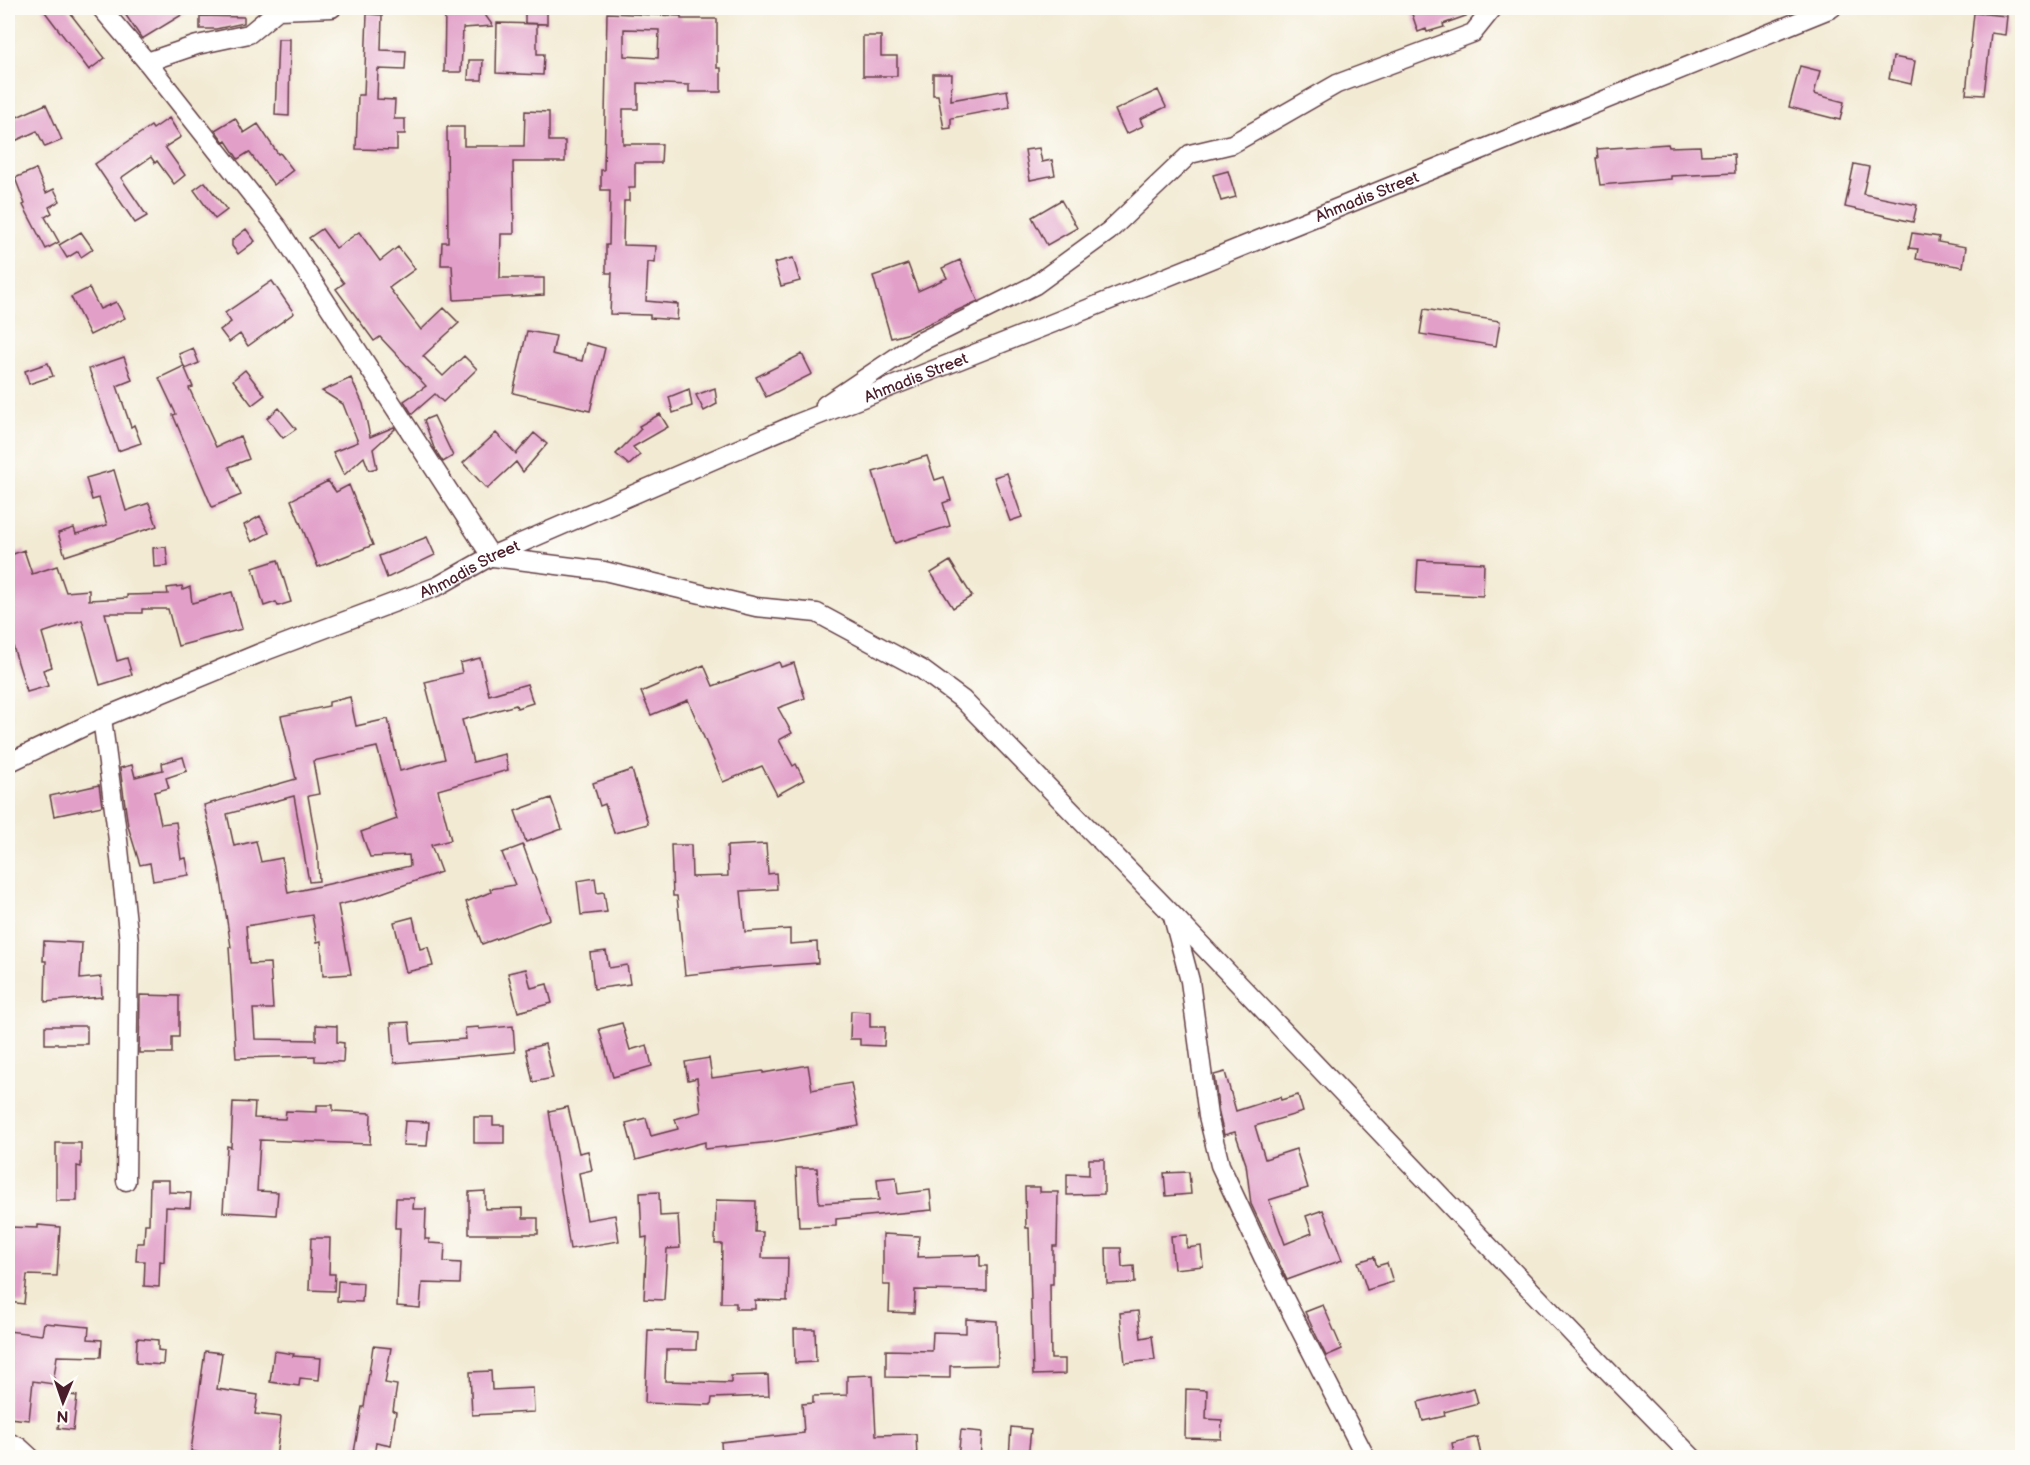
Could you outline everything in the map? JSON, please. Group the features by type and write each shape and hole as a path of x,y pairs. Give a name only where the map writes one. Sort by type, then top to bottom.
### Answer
{"street":[{"path":"101,8 147,62 278,228 491,556 604,571 756,607 816,613 921,669 963,700 1173,915 1608,1371 1694,1458"},
{"path":"147,62 197,45 249,34 278,10 332,8"},
{"path":"796,424 916,344 1035,285 1109,231 1190,153 1232,144 1337,84 1473,33 1493,8"},
{"name":"Ahmadis Street","path":"8,763 102,718 260,653 438,586 491,556 796,424 1064,319 1832,8"},
{"path":"102,718 129,941 126,1181"},
{"path":"1173,915 1190,981 1208,1116 1220,1165 1263,1257 1366,1458"},
{"path":"8,1443 19,1447 30,1458"}],"building":[{"path":"42,8 66,8 105,58 89,70"},
{"path":"121,8 193,8 142,39"},
{"path":"525,8 547,8 547,24 525,23"},
{"path":"1410,8 1479,8 1474,13 1443,24 1444,27 1418,32"},
{"path":"445,11 483,12 493,26 463,28 461,72 444,72"},
{"path":"607,13 681,16 681,19 717,19 717,68 721,68 721,92 689,92 689,85 638,83 638,109 623,109 623,144 662,144 661,163 635,163 635,188 629,188 629,201 624,201 623,245 656,246 655,263 648,262 646,301 678,304 677,320 650,318 650,315 610,314 612,273 606,273 606,245 609,245 610,190 601,190 601,170 604,170","holes":["624,29 659,30 658,58 624,56"]},
{"path":"1974,13 2007,16 2005,35 1991,33 1984,95 1966,94"},
{"path":"367,14 382,15 381,50 406,51 405,70 378,69 377,99 395,100 394,119 405,119 405,134 397,134 397,150 356,149 358,95 364,95"},
{"path":"200,16 244,17 244,23 216,29 200,29"},
{"path":"497,23 537,24 537,54 544,54 543,75 496,73"},
{"path":"863,36 881,36 881,56 897,56 897,76 863,76"},
{"path":"278,39 290,39 289,116 275,115"},
{"path":"1893,57 1915,61 1911,84 1889,79"},
{"path":"469,60 483,60 482,80 468,80"},
{"path":"1800,66 1820,71 1814,94 1844,102 1840,120 1789,107"},
{"path":"933,74 952,74 951,100 1007,90 1010,107 951,118 951,128 944,129 938,95 933,95"},
{"path":"1158,90 1166,107 1140,119 1143,126 1126,134 1115,110"},
{"path":"46,104 62,140 45,147 37,131 8,144 8,121"},
{"path":"525,111 549,112 549,141 565,141 565,162 513,162 514,234 501,234 500,278 544,278 544,295 454,300 452,265 441,265 442,242 448,242 447,127 464,127 464,146 524,146"},
{"path":"169,118 181,137 165,147 185,175 174,184 157,161 155,163 151,157 121,178 147,216 135,223 95,164 151,126 153,129"},
{"path":"235,118 244,133 258,124 278,154 280,153 293,170 274,185 249,152 238,159 215,130"},
{"path":"1668,144 1669,147 1700,146 1701,155 1734,154 1735,173 1671,176 1671,179 1600,185 1597,149"},
{"path":"1039,148 1042,162 1052,160 1055,175 1030,180 1025,150"},
{"path":"1854,164 1869,167 1863,194 1917,205 1913,222 1845,207"},
{"path":"36,169 46,193 54,189 60,201 49,207 52,213 45,217 59,242 46,249 23,205 25,204 15,178"},
{"path":"1228,171 1236,197 1221,201 1213,175"},
{"path":"205,182 227,210 215,219 194,190"},
{"path":"1061,200 1077,228 1047,245 1032,217"},
{"path":"246,229 255,241 238,254 232,246 232,240"},
{"path":"322,229 336,248 359,232 380,261 398,247 415,269 389,288 421,330 444,308 459,323 423,356 443,376 464,356 477,369 443,402 435,394 412,414 404,401 426,386 380,337 374,341 336,289 344,283 309,238"},
{"path":"81,232 93,249 81,257 78,251 67,258 59,245"},
{"path":"1912,233 1939,237 1938,242 1966,247 1963,267 1916,259 1918,249 1909,248"},
{"path":"793,258 800,281 781,286 774,263"},
{"path":"960,260 978,301 906,334 891,338 873,276 908,264 918,291 947,278 942,268"},
{"path":"272,281 294,313 248,346 240,334 229,342 220,330 231,322 225,313"},
{"path":"89,288 100,309 116,302 125,318 90,335 71,297"},
{"path":"1424,309 1500,321 1496,346 1420,334"},
{"path":"527,331 556,336 552,354 582,361 586,343 605,348 590,411 513,393"},
{"path":"193,348 199,363 185,369 179,354"},
{"path":"802,354 812,374 766,397 756,377"},
{"path":"124,357 132,380 117,386 131,427 134,425 141,443 118,451 89,369"},
{"path":"48,363 53,376 29,384 25,371"},
{"path":"184,366 193,387 189,388 216,447 240,436 249,459 229,467 241,495 212,507 173,415 176,414 159,378"},
{"path":"245,370 265,395 252,405 233,380"},
{"path":"351,378 363,404 370,437 394,427 395,429 373,449 377,468 369,470 364,457 344,475 333,452 358,442 343,404 322,391"},
{"path":"715,388 717,404 704,411 696,395"},
{"path":"689,389 692,406 673,413 669,397"},
{"path":"279,408 296,429 283,438 267,418"},
{"path":"660,414 668,427 633,447 640,455 629,465 616,454 641,429 639,426"},
{"path":"434,416 453,456 443,462 434,448 424,420"},
{"path":"496,433 516,454 534,433 547,444 523,472 516,462 487,489 463,463"},
{"path":"927,456 935,480 944,477 951,500 943,503 950,526 895,543 873,472"},
{"path":"114,470 126,511 149,503 157,526 65,556 58,533 74,528 76,534 107,525 99,498 92,500 86,478"},
{"path":"1007,473 1022,517 1010,521 994,477"},
{"path":"328,481 336,492 349,485 373,545 318,567 291,500"},
{"path":"260,516 269,533 252,542 244,525"},
{"path":"427,537 435,555 387,578 379,556"},
{"path":"166,547 168,566 154,567 153,548"},
{"path":"24,550 32,574 57,566 66,592 89,590 89,600 127,598 127,595 168,594 167,588 182,586 183,590 190,587 192,603 232,592 242,629 178,646 168,609 142,609 142,613 105,613 117,661 127,658 132,675 100,685 82,620 42,633 52,667 43,670 48,686 27,692 8,630 8,556"},
{"path":"278,560 291,602 278,606 276,602 264,606 253,568"},
{"path":"1418,560 1484,563 1483,596 1416,593"},
{"path":"950,561 972,596 953,608 931,573"},
{"path":"480,658 489,695 527,684 533,703 517,708 516,705 462,720 473,762 505,754 508,770 438,790 451,840 431,845 441,872 367,898 338,905 351,974 323,976 321,941 317,942 312,915 246,926 249,964 270,963 273,1009 253,1009 255,1039 316,1040 316,1025 337,1026 337,1042 344,1043 343,1062 315,1061 315,1056 236,1058 229,947 231,947 219,869 204,805 296,779 281,716 329,706 329,702 350,697 356,726 388,719 400,771 445,759 425,682 462,673 460,663","holes":["377,747 397,819 361,832 370,857 409,855 410,866 288,893 282,858 261,862 256,841 234,846 227,814 294,796 309,882 319,881 317,846 308,796 319,794 313,761"]},
{"path":"779,662 781,667 794,663 805,698 778,708 792,733 779,740 793,766 796,764 804,780 777,795 762,766 723,782 688,700 651,715 641,692 704,665 713,686"},
{"path":"183,757 187,771 166,778 169,788 154,792 161,824 176,822 181,859 186,858 189,875 153,881 150,863 140,865 128,826 120,768 132,765 135,777 163,770 162,763"},
{"path":"632,770 648,824 614,833 605,804 600,806 593,783"},
{"path":"99,785 102,806 54,816 50,796"},
{"path":"551,798 562,829 526,842 515,811"},
{"path":"766,844 768,874 776,873 777,889 741,891 745,932 790,929 790,944 817,942 818,963 685,975 677,896 673,896 671,845 691,845 692,877 728,876 727,846"},
{"path":"523,845 550,919 482,944 466,902 491,892 490,889 515,885 502,853"},
{"path":"595,878 597,893 604,892 607,912 581,915 577,881"},
{"path":"413,917 420,949 428,947 433,966 406,972 394,922"},
{"path":"44,941 82,943 80,979 101,977 102,997 45,1002"},
{"path":"606,951 609,968 627,965 630,984 594,989 590,953"},
{"path":"526,969 531,988 547,984 552,1003 518,1012 508,973"},
{"path":"140,995 179,996 179,1037 172,1037 172,1053 139,1053"},
{"path":"851,1011 870,1012 870,1027 885,1027 884,1046 860,1045 860,1039 850,1039"},
{"path":"409,1022 411,1043 466,1039 465,1028 513,1026 515,1052 394,1063 391,1023"},
{"path":"622,1023 630,1050 647,1045 652,1066 613,1077 599,1029"},
{"path":"45,1026 87,1026 87,1044 45,1044"},
{"path":"545,1044 553,1078 533,1082 526,1049"},
{"path":"709,1058 712,1078 763,1071 763,1073 808,1065 812,1090 851,1083 859,1126 771,1142 705,1149 705,1142 636,1160 626,1123 646,1118 651,1136 678,1129 675,1119 701,1112 697,1078 688,1080 685,1062"},
{"path":"1225,1072 1236,1111 1280,1097 1281,1100 1298,1095 1303,1112 1255,1126 1265,1159 1296,1149 1308,1188 1269,1200 1285,1244 1312,1233 1306,1216 1323,1210 1342,1260 1287,1280 1251,1204 1246,1164 1235,1132 1224,1135 1214,1075"},
{"path":"233,1102 255,1103 254,1118 285,1119 286,1111 317,1112 317,1105 333,1105 333,1111 371,1113 370,1144 260,1140 257,1191 278,1192 276,1215 223,1212 227,1146 231,1147"},
{"path":"568,1107 579,1153 588,1151 592,1170 579,1173 587,1220 615,1215 619,1241 570,1249 549,1111"},
{"path":"474,1117 493,1117 493,1125 504,1125 504,1143 474,1143"},
{"path":"405,1121 429,1122 427,1146 403,1145"},
{"path":"56,1143 81,1143 81,1167 77,1166 77,1201 56,1201"},
{"path":"1089,1159 1104,1159 1104,1194 1067,1195 1067,1174 1089,1175"},
{"path":"796,1168 817,1168 819,1203 879,1200 877,1179 896,1177 898,1194 930,1190 932,1210 836,1219 836,1226 799,1227"},
{"path":"1189,1172 1191,1194 1166,1196 1164,1173"},
{"path":"150,1180 169,1180 169,1192 191,1193 190,1208 166,1207 164,1262 160,1261 159,1287 144,1286 145,1261 136,1261 137,1243 144,1243 145,1224 149,1224"},
{"path":"1025,1187 1040,1187 1040,1192 1058,1192 1057,1246 1053,1246 1053,1284 1050,1284 1051,1359 1065,1359 1065,1374 1033,1375 1029,1228 1026,1228"},
{"path":"485,1191 485,1209 523,1208 523,1218 538,1218 538,1234 469,1234 469,1192"},
{"path":"659,1192 660,1216 678,1215 680,1248 667,1249 664,1300 644,1299 647,1237 642,1238 640,1193"},
{"path":"396,1198 414,1198 413,1209 426,1209 425,1239 429,1239 429,1243 445,1244 444,1262 461,1263 460,1284 422,1283 420,1308 397,1306 400,1228 395,1228"},
{"path":"716,1200 756,1201 755,1232 763,1232 762,1258 788,1258 787,1301 755,1300 755,1309 736,1309 736,1303 721,1303 722,1244 715,1244"},
{"path":"38,1225 60,1227 57,1276 27,1275 24,1304 8,1302 8,1227 38,1228"},
{"path":"883,1234 919,1236 917,1257 980,1255 980,1266 987,1266 987,1291 915,1290 914,1313 889,1312 890,1285 883,1285"},
{"path":"1187,1235 1187,1248 1201,1246 1203,1266 1174,1269 1171,1236"},
{"path":"311,1238 330,1238 329,1274 335,1274 334,1291 309,1290"},
{"path":"1106,1248 1121,1248 1122,1267 1134,1266 1135,1283 1107,1284"},
{"path":"1374,1257 1377,1266 1387,1263 1393,1282 1367,1290 1358,1262"},
{"path":"338,1281 363,1283 362,1302 337,1301"},
{"path":"1323,1305 1342,1349 1326,1356 1305,1312"},
{"path":"1138,1311 1141,1338 1152,1336 1155,1360 1125,1363 1120,1313"},
{"path":"966,1319 997,1321 998,1365 950,1366 950,1378 886,1377 886,1350 932,1351 933,1332 966,1333"},
{"path":"44,1323 89,1327 88,1339 102,1340 101,1357 57,1356 53,1384 33,1381 29,1420 8,1418 8,1331 42,1335"},
{"path":"794,1329 815,1329 816,1362 795,1363"},
{"path":"648,1330 697,1332 696,1350 666,1350 665,1381 731,1383 731,1376 768,1375 769,1396 712,1398 711,1405 645,1403"},
{"path":"137,1338 158,1340 158,1350 164,1351 163,1365 136,1363"},
{"path":"373,1346 391,1348 385,1383 397,1385 391,1445 376,1442 374,1458 353,1458 362,1407 364,1407"},
{"path":"205,1351 222,1353 217,1389 258,1395 255,1414 281,1417 276,1458 199,1458 200,1453 191,1451"},
{"path":"274,1351 294,1354 293,1356 321,1358 319,1380 300,1378 299,1386 270,1382"},
{"path":"491,1371 492,1390 533,1388 534,1412 472,1415 470,1372"},
{"path":"873,1375 876,1435 916,1434 917,1458 722,1458 721,1442 804,1433 802,1404 813,1403 813,1396 847,1395 847,1376"},
{"path":"1474,1388 1478,1403 1444,1412 1445,1416 1423,1421 1418,1402"},
{"path":"1186,1389 1207,1390 1206,1419 1222,1420 1221,1439 1185,1438"},
{"path":"63,1394 77,1396 73,1430 58,1428"},
{"path":"1011,1427 1031,1429 1028,1458 1009,1458"},
{"path":"961,1430 982,1432 980,1458 958,1458"},
{"path":"1477,1437 1481,1455 1455,1458 1452,1443"}]}
